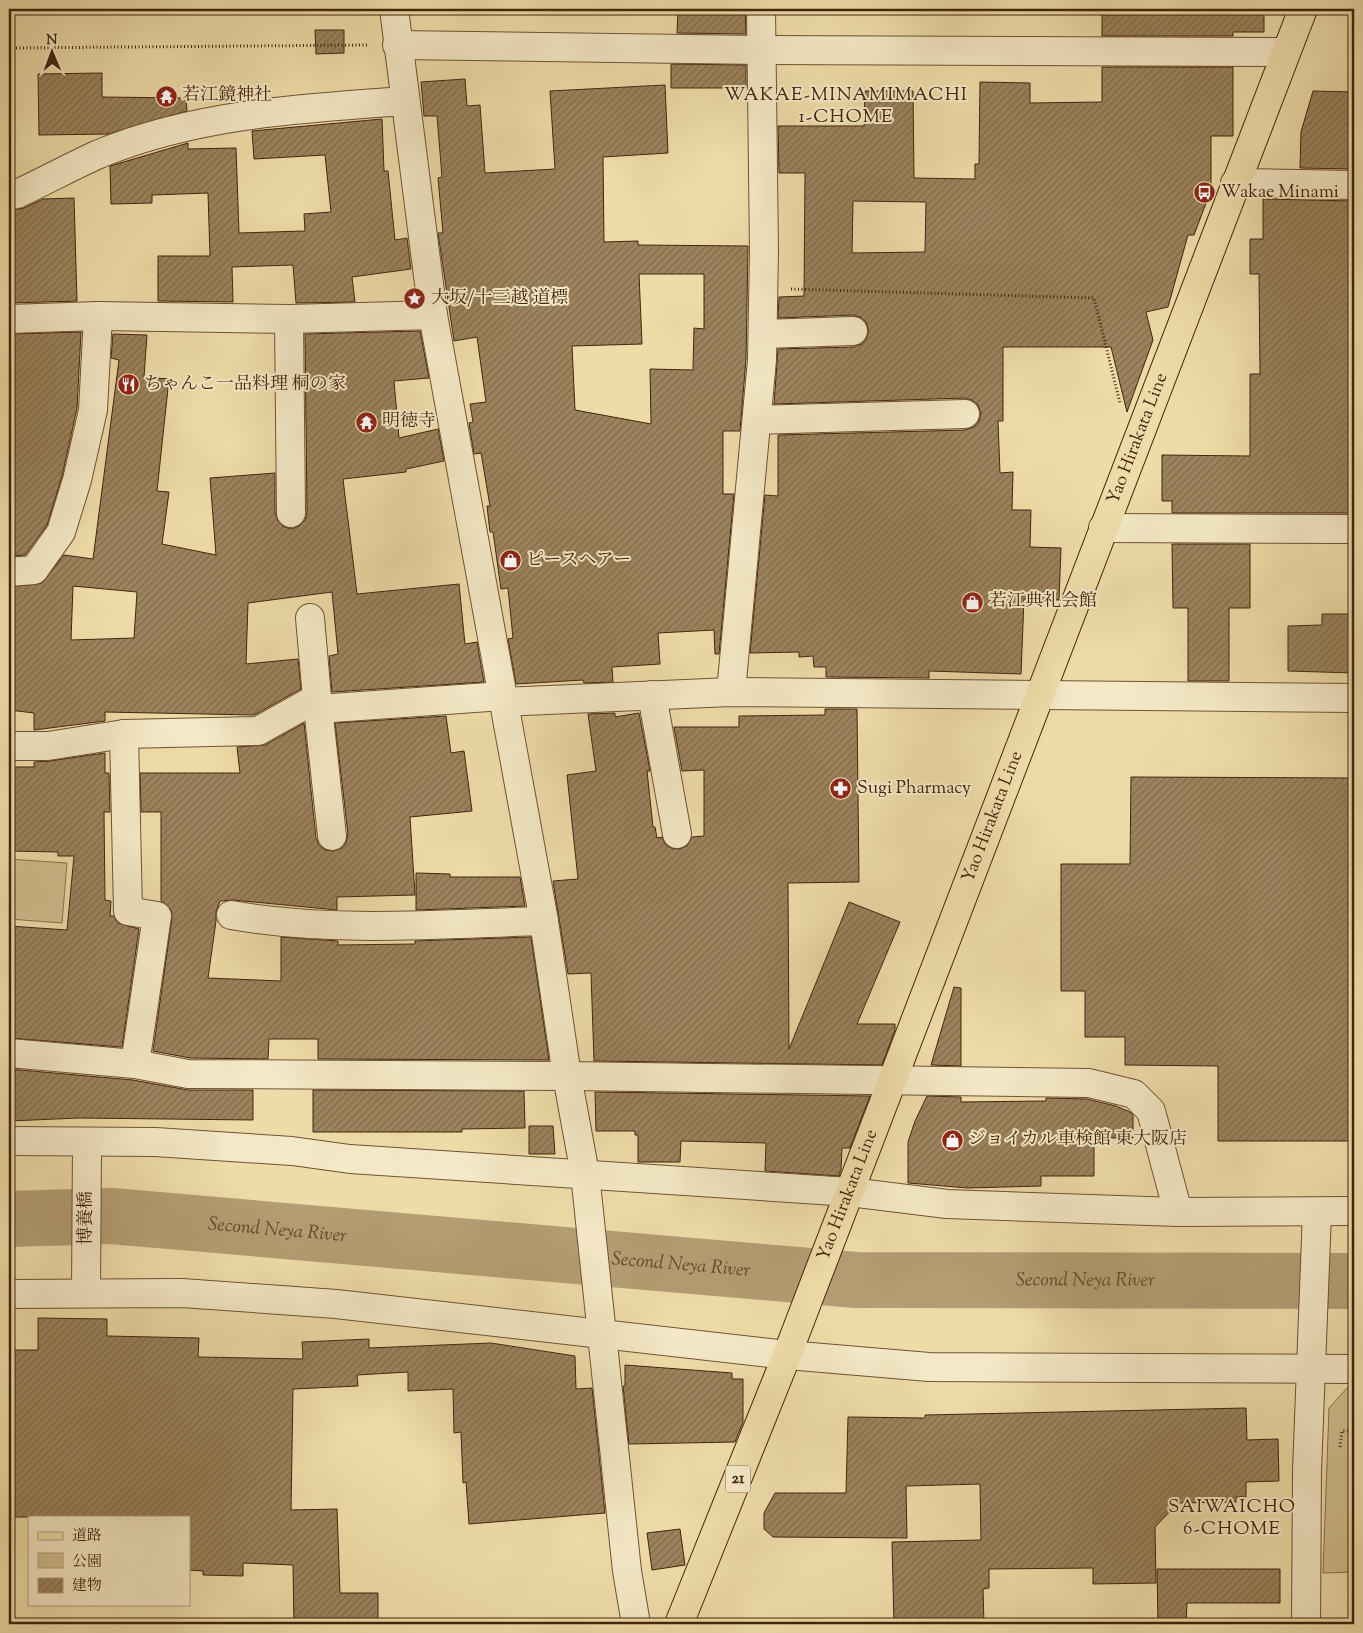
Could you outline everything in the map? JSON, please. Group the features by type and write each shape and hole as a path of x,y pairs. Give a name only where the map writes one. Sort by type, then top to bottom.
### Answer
{"main road":[{"name":"Yao Hirakata Line","path":"679,1624 792,1344 1102,528 1302,9"}],"street":[{"path":"394,9 397,45 433,315 544,921 567,1076 585,1174 627,1570 636,1624"},
{"path":"731,692 757,420 763,334 761,9"},
{"path":"397,45 760,50 1285,52"},
{"path":"9,196 18,194 100,154 160,135 222,120 304,108 405,101"},
{"path":"1235,183 1354,185"},
{"path":"9,319 98,316 289,319 433,315"},
{"path":"9,572 34,570 61,532 78,480 93,410 98,316"},
{"path":"289,319 291,514"},
{"path":"763,334 853,331"},
{"path":"757,420 965,414"},
{"path":"1102,528 1354,530"},
{"path":"310,618 317,703 332,836"},
{"path":"9,746 48,746 124,734 258,731 317,703 731,692 1354,698"},
{"path":"652,695 677,834"},
{"path":"124,734 128,911 157,916 135,1064"},
{"path":"231,915 278,923 372,926 544,921"},
{"path":"9,1053 135,1064 188,1074 567,1076 1089,1083 1134,1094 1152,1111 1178,1212"},
{"path":"9,1141 164,1142 292,1151 350,1159 585,1174 847,1200 1178,1212 1354,1211"},
{"name":"博養橋","path":"86,1293 87,1143"},
{"path":"1306,1624 1308,1471 1317,1212"},
{"path":"9,1294 182,1293 316,1303 603,1333 792,1344 929,1367 1354,1369"}],"path":[{"path":"9,48 397,45"},
{"path":"763,288 1094,298 1122,412 1144,419"}],"green space":[{"path":"9,859 67,863 62,923 9,919"},
{"path":"1347,1388 1354,1388 1354,1572 1323,1573 1329,1408"}],"building":[{"path":"1102,9 1264,9 1264,32 1233,32 1233,36 1102,36"},
{"path":"678,10 745,10 746,34 677,33"},
{"path":"315,30 344,30 344,53 316,54"},
{"path":"671,64 746,65 746,88 671,88"},
{"path":"1102,67 1233,67 1233,136 1211,136 1211,190 1194,235 1188,235 1168,307 1146,312 1153,340 1127,412 1111,347 1003,347 1003,421 998,421 1000,473 1013,472 1012,510 1031,510 1030,547 1061,548 1059,600 1024,599 1021,674 929,671 929,678 826,677 826,667 814,667 813,656 799,657 799,652 750,653 765,495 778,496 778,435 965,430 974,427 979,421 981,414 978,405 972,400 965,398 774,404 778,349 854,347 862,344 869,331 866,322 860,317 853,315 778,318 779,297 804,296 805,173 779,173 778,126 864,126 865,91 913,91 914,178 975,179 975,164 979,164 980,82 1030,83 1030,103 1102,102","holes":["853,201 926,202 925,252 852,253"]},
{"path":"102,73 102,97 186,98 187,111 109,134 39,135 38,74"},
{"path":"465,79 467,106 480,105 485,173 555,169 550,91 665,85 668,153 603,157 604,242 638,241 638,245 748,246 746,359 740,431 723,431 723,494 734,494 719,654 715,654 714,630 658,633 660,664 612,667 613,682 584,683 583,680 516,684 508,639 513,638 508,588 501,589 493,532 490,532 487,506 490,506 481,453 474,454 469,423 473,422 470,404 486,402 477,337 454,341 438,233 443,233 438,178 442,177 437,116 424,116 421,82","holes":["639,274 704,274 704,329 694,328 693,370 650,369 651,424 575,410 572,346 642,344"]},
{"path":"1313,91 1354,92 1354,169 1300,168 1301,132"},
{"path":"382,119 384,171 388,171 395,240 407,238 411,269 352,277 355,302 296,303 293,265 232,267 233,302 158,301 158,256 210,256 208,193 152,195 152,203 111,204 110,166 188,143 188,149 236,148 239,233 305,231 304,214 331,212 325,155 254,159 252,131"},
{"path":"74,198 77,301 9,303 9,211 24,208 43,199"},
{"path":"1263,199 1354,201 1354,513 1172,513 1172,501 1162,501 1162,455 1250,456 1250,374 1260,374 1259,274 1250,274 1250,239 1263,239"},
{"path":"420,331 429,378 394,381 399,438 438,429 444,461 406,469 406,472 343,479 357,594 459,584 465,644 477,642 484,682 332,692 329,656 338,654 332,592 248,603 246,664 298,659 301,689 254,715 105,712 105,721 34,730 34,713 9,710 9,587 42,583 64,555 93,559 119,360 111,358 113,334 147,335 144,377 169,379 157,491 169,492 162,544 216,555 210,478 275,473 275,513 278,521 284,527 292,529 299,526 305,520 307,513 305,334","holes":["73,586 137,592 134,638 71,640"]},
{"path":"81,332 77,408 62,476 47,525 25,555 9,556 9,334"},
{"path":"1172,544 1250,544 1250,608 1229,608 1229,681 1188,681 1188,608 1173,608"},
{"path":"1322,614 1354,614 1354,673 1288,671 1288,626 1322,625"},
{"path":"825,709 857,709 859,882 788,883 789,1049 849,902 900,922 857,1024 895,1024 895,1030 882,1065 594,1061 591,973 568,974 553,881 578,879 567,775 596,771 588,714 615,713 615,717 639,713 650,771 647,771 653,827 655,827 657,838 662,837 665,844 671,848 679,849 687,846 692,837 704,836 704,770 682,771 674,727 739,727 739,716 825,715"},
{"path":"446,716 451,753 464,751 472,811 410,817 415,895 337,897 337,910 233,900 220,901 216,912 208,978 281,981 281,937 338,941 338,945 415,944 415,941 531,937 549,1060 318,1059 318,1039 269,1039 268,1059 190,1058 153,1051 172,918 171,910 161,901 161,812 141,812 140,773 240,773 237,747 265,745 304,723 316,838 319,845 325,850 334,851 342,848 346,843 348,834 335,723"},
{"path":"105,753 105,773 109,773 110,812 104,812 105,900 111,901 110,916 114,916 118,923 139,929 122,1047 9,1038 9,926 67,930 74,856 58,856 58,852 9,851 9,767 34,767 34,762"},
{"path":"1131,777 1354,778 1354,1141 1218,1141 1218,1066 1125,1065 1125,1037 1085,1037 1085,991 1061,991 1061,864 1130,864"},
{"path":"416,873 450,874 450,877 520,877 525,906 416,910"},
{"path":"954,987 961,988 961,1066 931,1065"},
{"path":"9,1069 133,1080 188,1090 253,1090 253,1120 79,1118 9,1121"},
{"path":"313,1090 524,1091 525,1128 462,1129 462,1132 313,1132"},
{"path":"595,1092 870,1096 850,1148 842,1148 839,1176 765,1171 766,1143 681,1141 680,1162 638,1162 638,1135 635,1135 635,1131 596,1131"},
{"path":"927,1096 961,1097 961,1102 1046,1101 1046,1098 1087,1099 1116,1106 1130,1112 1133,1115 1133,1138 1094,1138 1094,1176 1041,1176 1041,1186 968,1188 908,1183 908,1142 915,1121"},
{"path":"529,1126 553,1126 555,1154 529,1154"},
{"path":"38,1318 107,1319 107,1336 199,1338 198,1357 303,1359 302,1342 369,1339 369,1348 491,1343 575,1356 576,1389 592,1388 605,1513 469,1524 466,1482 463,1483 461,1432 454,1433 453,1389 408,1391 408,1372 357,1375 358,1386 293,1389 291,1510 337,1509 340,1593 378,1593 378,1624 294,1624 293,1565 243,1563 243,1576 203,1575 203,1571 190,1570 190,1516 9,1517 9,1350 38,1350"},
{"path":"625,1365 732,1373 732,1379 743,1379 743,1422 735,1442 629,1444 623,1386 625,1386"},
{"path":"1246,1408 1247,1440 1278,1439 1279,1481 1246,1482 1246,1497 1236,1497 1236,1502 1178,1503 1155,1527 1156,1583 1093,1584 1093,1568 989,1569 989,1588 983,1589 984,1624 894,1624 892,1542 981,1540 980,1484 906,1486 907,1538 773,1537 764,1529 764,1513 775,1493 846,1493 848,1417 925,1418 925,1415"},
{"path":"680,1529 685,1565 652,1570 647,1533"},
{"path":"1157,1569 1280,1569 1280,1603 1187,1603 1186,1624 1158,1624"}],"waterway":[{"name":"Second Neya River","path":"9,1219 111,1216 856,1280 1354,1281"}],"place":[{"name":"若江鏡神社","path":"166,96"},
{"name":"Wakae Minami","path":"1205,193"},
{"name":"大坂/十三越 道標","path":"415,299"},
{"name":"ちゃんこ一品料理 桐の家","path":"128,385"},
{"name":"明徳寺","path":"366,422"},
{"name":"ピースヘアー","path":"510,561"},
{"name":"若江典礼会館","path":"973,602"},
{"name":"Sugi Pharmacy","path":"841,789"},
{"name":"ジョイカル車検館 東大阪店","path":"952,1140"}],"district":[{"name":"WAKAE-MINAMIMACHI 1-CHOME","path":"846,106"},
{"name":"SAIWAICHO 6-CHOME","path":"1232,1518"}]}
